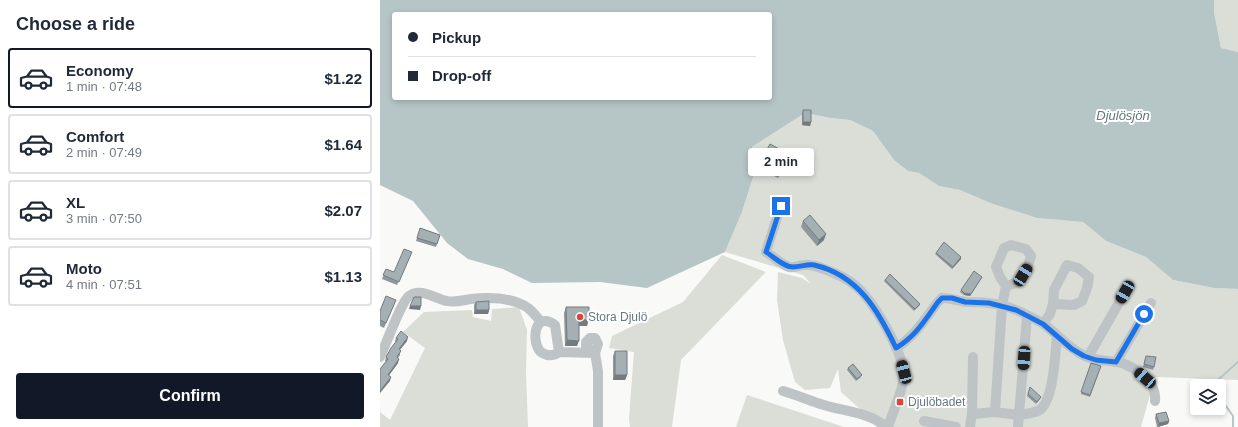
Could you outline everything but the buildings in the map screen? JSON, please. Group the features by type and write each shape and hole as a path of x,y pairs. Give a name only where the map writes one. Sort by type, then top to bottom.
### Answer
{"street":[{"path":"781,206 766,252 787,266 795,267 815,265 835,273 852,283 871,303 889,333 896,348 904,375 902,387 886,427 880,421 826,406 783,390"},
{"path":"995,412 1002,306 1006,286"},
{"path":"1088,357 1125,292"},
{"path":"380,357 402,304 408,296 415,293 423,293 448,302 487,298 507,299 519,303 528,309 541,322"},
{"path":"896,348 918,331 942,298 952,298 965,302 989,303 1016,310 1043,324 1072,349 1088,357 1096,360 1126,364 1135,369 1150,383 1156,394 1155,401"},
{"path":"1116,362 1152,302"},
{"path":"1043,324 1050,314 1053,304"},
{"path":"1018,427 1027,316"},
{"path":"559,352 555,326 547,321 541,322 537,327 536,343 542,353 550,356 556,355 559,352 595,353 598,371 598,427"},
{"path":"972,414 995,412 1020,415 1040,410 1050,393 1057,336"},
{"path":"970,427 972,414 973,357"},
{"path":"924,421 956,427"}],"shaded area":[{"path":"1214,0 1238,0 1238,52 1221,48 1214,12"},
{"path":"805,113 850,120 873,131 894,160 908,171 919,173 939,186 960,190 990,203 1037,218 1083,222 1106,241 1146,257 1173,280 1214,288 1238,289 1238,380 1155,377 1141,427 880,427 841,392 838,369 830,388 805,390 795,382 783,340 777,300 778,272 802,278 811,284 803,275 725,252 742,212 754,174 752,147"},
{"path":"722,255 766,272 681,360 672,427 630,427 629,419 634,352 609,348 612,336 683,302"},
{"path":"519,307 527,330 526,373 528,427 380,427 380,412 390,420 425,348 403,332 424,312 472,310 473,317 491,321 492,309"},
{"path":"747,395 844,427 736,427"}],"water":[{"name":"Djulösjön","path":"380,0 1214,0 1214,12 1221,48 1238,52 1238,289 1214,288 1173,280 1146,257 1106,241 1083,222 1037,218 990,203 960,190 939,186 919,173 908,171 894,160 873,131 850,120 805,113 752,147 754,174 742,212 725,252 647,288 600,282 532,283 503,269 468,259 447,243 413,201 380,185"}],"waterway":[{"path":"1219,379 1238,362"},
{"path":"1226,406 1233,416 1233,427"}],"place":[{"name":"Stora Djulö","path":"580,317"},
{"name":"Djulöbadet","path":"900,402"}],"route":[{"path":"781,206 766,252 787,266 795,267 815,265 835,273 852,283 871,303 896,348 918,331 942,298 952,298 965,302 1000,305 1016,310 1043,324 1072,349 1084,356 1096,360 1116,362 1144,314"}]}
